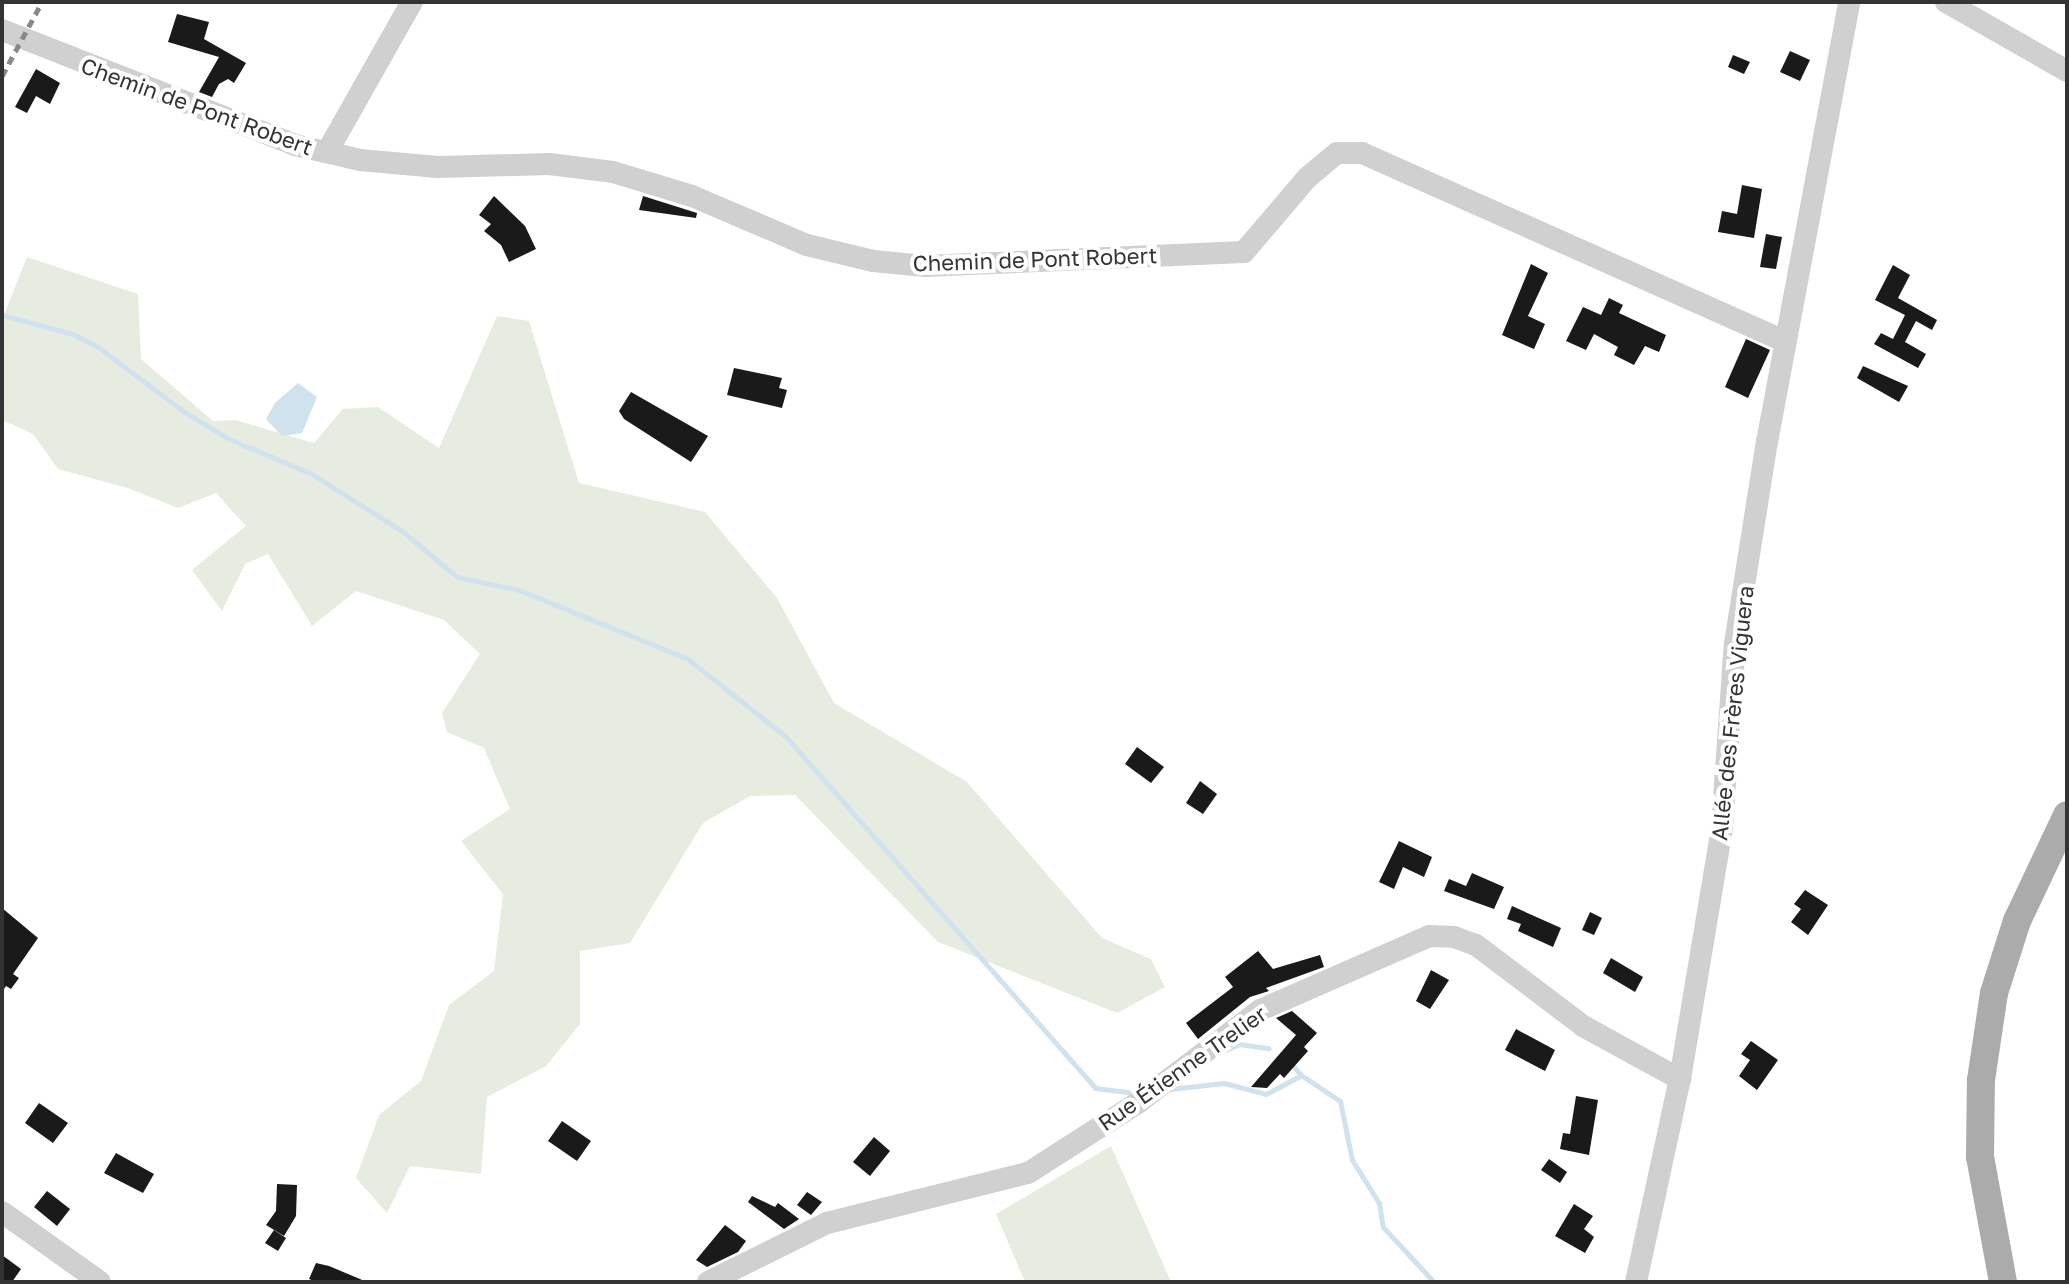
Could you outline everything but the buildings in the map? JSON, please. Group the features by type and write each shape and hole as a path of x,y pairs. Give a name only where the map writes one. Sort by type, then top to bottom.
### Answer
{"main road":[{"path":"2004,1280 1980,1157 1981,1080 1994,993 2017,921 2067,815"}],"street":[{"path":"327,152 412,2"},
{"name":"Allée des Frères Viguera","path":"1636,1282 1680,1079 1722,827 1735,643 1785,341 1849,2"},
{"path":"1946,2 2067,71"},
{"name":"Chemin de Pont Robert","path":"2,30 82,65 295,145 438,167 549,164 613,172 692,196 807,245 873,261 925,266 1244,252 1307,178 1337,153 1362,153 1785,341"},
{"name":"Rue Étienne Trelier","path":"708,1282 827,1223 1028,1173 1139,1102 1260,1010 1429,936 1454,937 1476,945 1583,1026 1680,1079"},
{"path":"2,1212 100,1282"}],"shaded area":[{"path":"27,257 138,294 141,359 213,421 235,420 314,443 343,409 378,407 439,448 497,316 529,321 579,483 705,512 777,598 834,703 967,782 1102,938 1151,959 1165,987 1117,1013 938,942 795,795 750,796 703,823 630,943 580,951 580,1024 546,1066 487,1097 481,1174 410,1166 387,1213 356,1178 379,1115 421,1081 449,1005 494,971 503,894 461,841 510,809 484,748 447,732 442,713 480,654 444,620 356,591 312,626 268,554 245,564 222,611 192,570 246,526 216,493 178,508 128,488 58,469 33,434 2,420 2,320"},
{"path":"1111,1146 1171,1282 1025,1282 996,1214"}],"water":[{"path":"298,383 317,397 302,433 282,436 266,419 275,403"}],"waterway":[{"path":"2,315 73,334 98,347 183,411 229,439 310,473 402,531 457,577 519,590 688,659 786,737 1095,1088 1134,1093"},
{"path":"1221,1052 1239,1044 1269,1048"},
{"path":"1294,1067 1301,1075"},
{"path":"1171,1089 1224,1083 1266,1094 1301,1075 1340,1101 1352,1160 1379,1203 1383,1227 1434,1282"}],"railway":[{"path":"2,76 42,2"}]}
